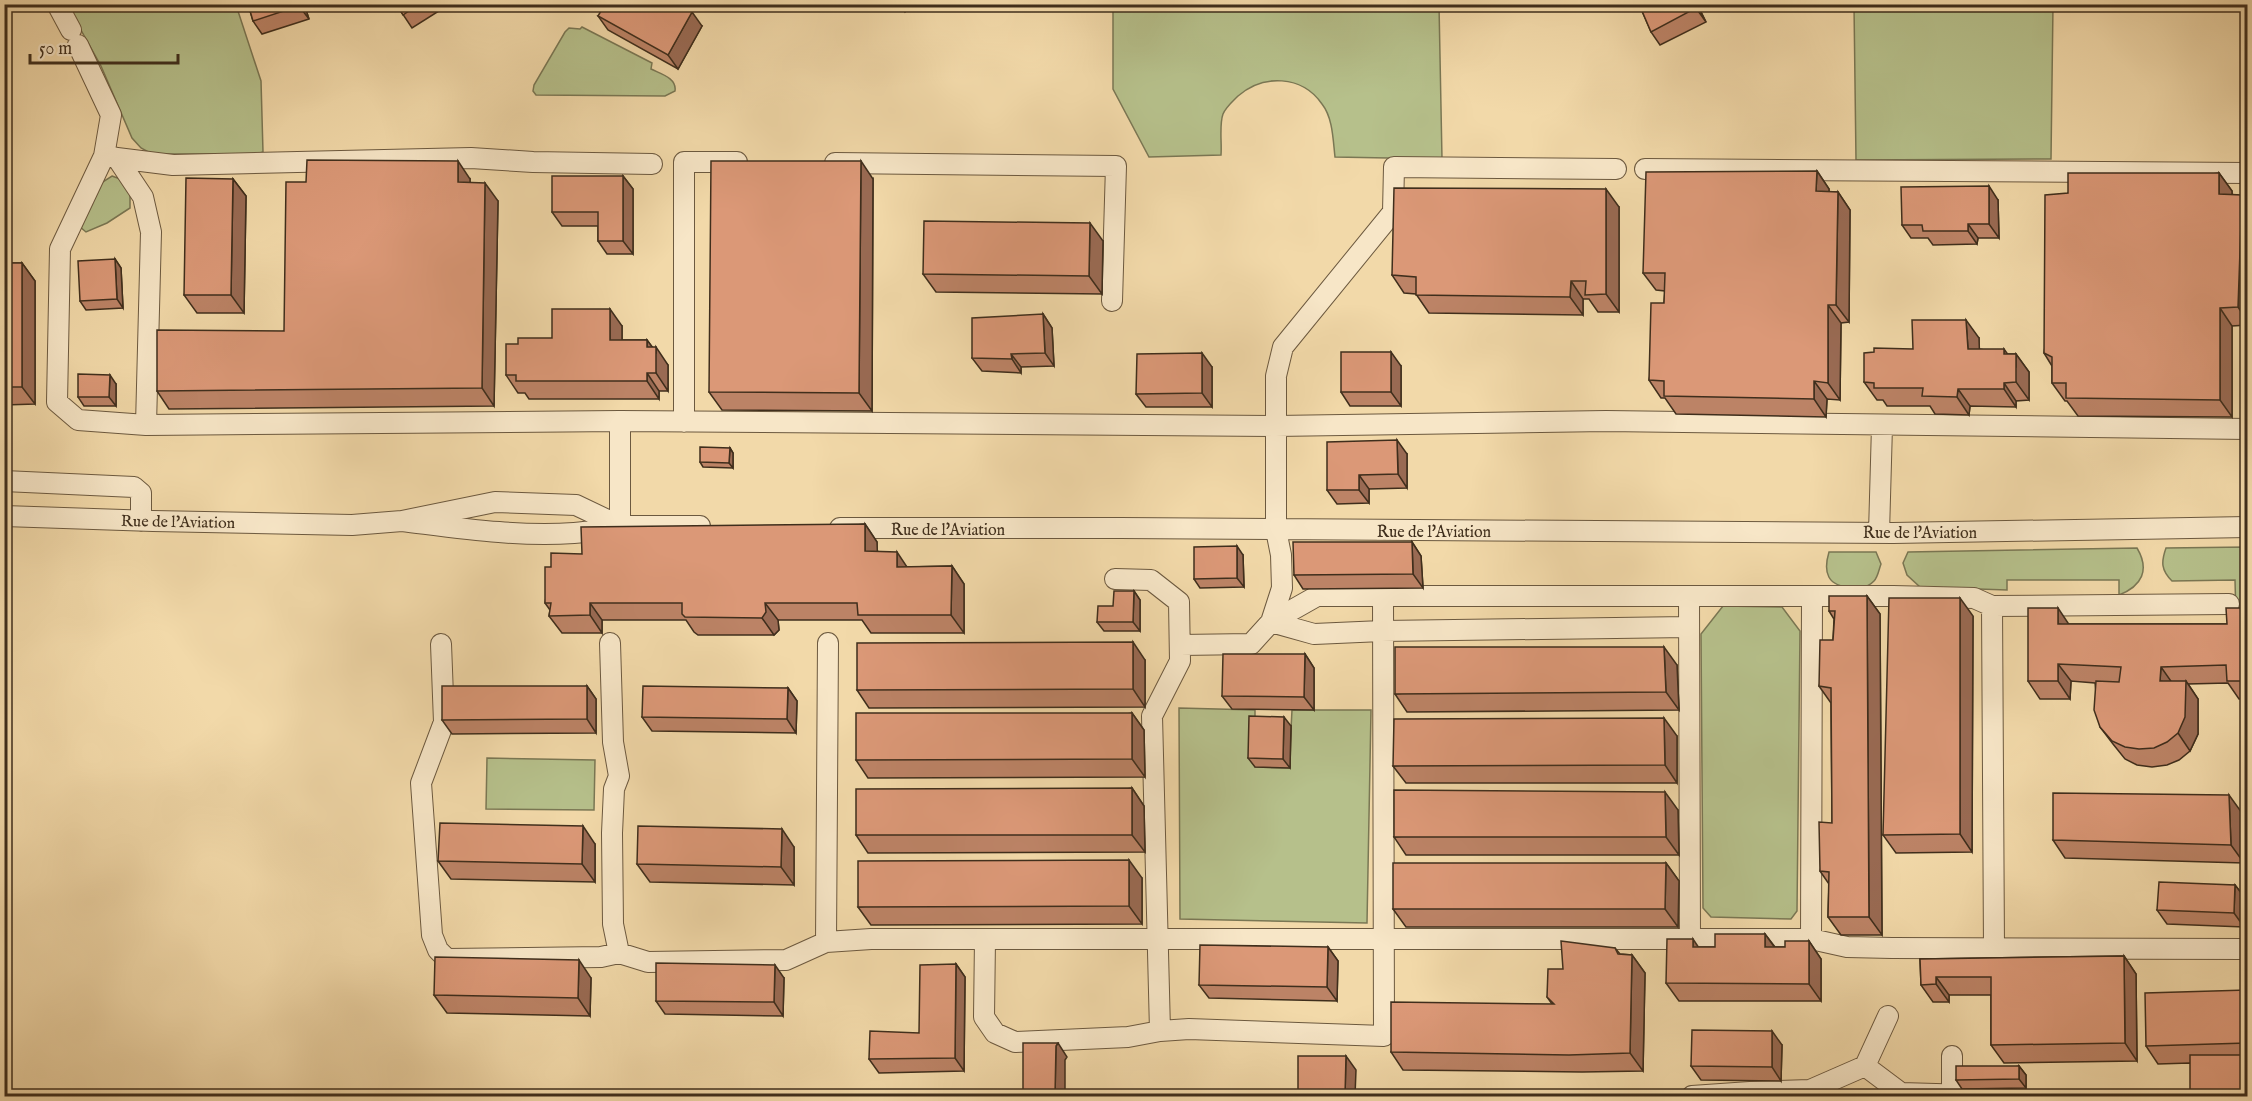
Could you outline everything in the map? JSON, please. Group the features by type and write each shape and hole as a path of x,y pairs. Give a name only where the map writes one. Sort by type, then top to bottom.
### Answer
{"street":[{"path":"57,4 111,115 110,157 60,249 57,402 78,420 146,425 620,421 1276,426 1606,421 2247,429"},
{"path":"110,157 173,165 471,158 533,162 652,164"},
{"path":"110,157 143,198 151,232 146,425"},
{"path":"684,422 684,162 753,162"},
{"path":"811,162 1116,166 1112,301"},
{"path":"1271,622 1282,588 1281,555 1276,530 1276,376 1283,346 1393,212 1394,167 1616,169"},
{"path":"1645,169 2247,172"},
{"path":"620,421 620,526"},
{"path":"1879,533 1882,426"},
{"path":"4,481 134,487 141,493 141,521"},
{"path":"402,521 502,502 576,505 620,526"},
{"name":"Rue de l'Aviation","path":"4,516 352,525 402,521"},
{"path":"402,521 495,533 577,533 620,526 715,527"},
{"name":"Rue de l'Aviation","path":"822,528 1879,533 2247,527"},
{"path":"1115,579 1151,580 1179,602 1180,661 1152,716 1160,1030"},
{"path":"1180,645 1251,645 1271,622 1317,596 1812,596 1974,598 1992,606 2229,604"},
{"path":"985,939 984,1017 995,1033 1016,1042 1128,1037 1160,1030 1190,1029 1384,1036 1383,596"},
{"path":"1689,596 1690,939"},
{"path":"1811,939 1812,596"},
{"path":"1992,606 1994,948"},
{"path":"1271,622 1314,634 1688,627"},
{"path":"826,942 828,642"},
{"path":"610,643 613,742 620,776 614,789 612,833 613,924 619,953"},
{"path":"441,644 444,722 421,783 432,935 438,950 447,959 601,957 619,953 648,962 786,960 826,942 871,939 1811,939 1846,947 2247,949"},
{"path":"1692,1096 1810,1090 1865,1066 1888,1016"},
{"path":"1952,1056 1952,1095"},
{"path":"1865,1066 1901,1095 2005,1096"}],"green space":[{"path":"67,5 236,5 261,81 263,152 256,154 152,154 141,148 132,138 101,66"},
{"path":"1113,5 1439,5 1442,159 1335,157 1330,122 1322,104 1304,87 1282,81 1270,81 1248,89 1228,107 1222,118 1221,155 1149,157 1113,89"},
{"path":"1854,5 2053,5 2051,159 1856,160"},
{"path":"582,27 652,63 651,69 671,80 675,91 665,96 536,95 533,91 534,85 565,32 569,28 580,29"},
{"path":"112,176 123,180 130,192 130,208 107,223 86,232 79,226 101,183"},
{"path":"2247,547 2247,618 2236,619 2235,580 2172,581 2163,566 2166,548"},
{"path":"2137,548 2143,563 2142,576 2133,587 2119,595 2119,580 2007,580 2007,590 1920,587 1907,575 1903,563 1908,552"},
{"path":"1829,552 1876,552 1881,564 1874,581 1864,587 1858,587 1844,586 1832,581 1827,572"},
{"path":"1723,606 1782,607 1800,631 1797,911 1791,919 1711,917 1703,908 1701,634"},
{"path":"1179,708 1255,710 1255,767 1289,768 1292,710 1371,710 1367,923 1180,919"},
{"path":"487,758 595,760 594,810 486,809"}],"building":[{"path":"248,4 299,4 299,6 253,21"},
{"path":"396,4 419,4 403,15"},
{"path":"605,4 678,4 692,12 668,55 598,16"},
{"path":"1639,4 1694,4 1696,8 1651,32"},
{"path":"307,160 458,161 458,182 485,183 482,388 157,391 157,330 284,331 286,182 306,182"},
{"path":"711,161 861,161 859,393 709,392"},
{"path":"1817,171 1816,191 1838,192 1836,305 1828,305 1828,383 1814,381 1814,399 1664,396 1664,381 1649,380 1651,303 1664,303 1665,273 1643,273 1646,172"},
{"path":"2068,173 2219,173 2219,194 2242,195 2238,307 2220,308 2220,400 2066,398 2066,383 2052,383 2052,357 2044,353 2045,195 2068,193"},
{"path":"552,176 623,176 623,241 598,241 598,212 552,212"},
{"path":"186,178 233,179 231,295 184,295"},
{"path":"1989,186 1989,224 1968,224 1968,231 1923,231 1922,225 1902,225 1901,187"},
{"path":"1394,188 1606,189 1606,294 1585,295 1586,281 1571,281 1570,297 1416,295 1416,277 1392,275"},
{"path":"924,221 1090,223 1089,276 923,274"},
{"path":"115,259 117,299 80,301 78,261"},
{"path":"4,263 22,263 22,387 4,387"},
{"path":"552,309 610,309 610,340 647,340 647,347 656,347 656,373 647,373 647,381 516,381 516,375 506,375 506,344 518,344 518,338 552,338"},
{"path":"1043,314 1045,353 1011,354 1012,359 972,358 972,318"},
{"path":"1912,320 1966,320 1968,349 2004,349 2004,354 2016,354 2016,382 2004,383 2004,389 1958,389 1957,397 1922,396 1923,388 1874,388 1874,383 1864,382 1864,353 1874,352 1874,348 1913,349"},
{"path":"1341,352 1391,352 1391,392 1341,392"},
{"path":"1202,353 1202,393 1136,394 1137,354"},
{"path":"78,374 110,375 109,397 78,397"},
{"path":"1397,440 1398,474 1359,475 1359,490 1327,490 1327,442"},
{"path":"700,447 730,448 729,463 700,462"},
{"path":"865,524 865,551 897,552 897,567 952,566 951,615 858,615 857,603 765,603 766,612 762,618 685,617 682,614 682,603 590,603 590,615 549,616 551,603 545,603 545,567 551,567 551,553 582,554 581,527"},
{"path":"1293,542 1412,542 1413,574 1294,575"},
{"path":"1237,546 1237,578 1194,579 1194,547"},
{"path":"1114,591 1134,591 1133,622 1097,622 1098,606 1113,606"},
{"path":"1829,596 1867,596 1869,917 1828,917 1829,872 1820,871 1819,822 1832,823 1831,688 1819,686 1820,640 1833,640 1835,611 1829,611"},
{"path":"1889,598 1960,598 1960,834 1883,835"},
{"path":"2028,608 2058,608 2058,624 2227,624 2226,608 2247,608 2247,681 2227,681 2226,665 2161,667 2160,681 2186,681 2185,717 2178,733 2167,742 2154,748 2125,747 2112,741 2100,727 2094,710 2096,681 2119,682 2121,667 2058,664 2058,681 2028,681"},
{"path":"1133,642 1133,689 857,690 857,643"},
{"path":"1395,647 1664,647 1666,692 1395,694"},
{"path":"1223,654 1305,654 1304,697 1222,696"},
{"path":"442,686 587,686 587,719 442,720"},
{"path":"643,686 788,688 787,719 642,717"},
{"path":"856,713 1132,713 1132,759 856,760"},
{"path":"1249,716 1284,717 1283,759 1248,758"},
{"path":"1664,718 1665,765 1393,766 1394,719"},
{"path":"1132,788 1132,835 856,835 856,789"},
{"path":"1394,790 1665,792 1666,837 1394,837"},
{"path":"2053,793 2229,795 2231,845 2053,840"},
{"path":"440,823 583,826 582,864 438,861"},
{"path":"638,826 782,829 781,867 637,864"},
{"path":"1129,860 1129,906 858,907 858,861"},
{"path":"1393,863 1666,863 1665,909 1393,909"},
{"path":"2159,882 2235,885 2234,913 2157,910"},
{"path":"1715,934 1765,934 1765,947 1785,947 1785,941 1809,941 1809,984 1666,983 1667,939 1693,939 1693,947 1715,947"},
{"path":"1561,941 1615,948 1618,954 1632,955 1630,1053 1569,1055 1391,1052 1391,1002 1554,1004 1547,997 1548,969 1563,969"},
{"path":"1200,945 1328,947 1327,987 1199,985"},
{"path":"2124,956 2125,1043 1991,1045 1991,977 1936,977 1936,984 1921,985 1920,959"},
{"path":"435,957 579,960 578,998 434,995"},
{"path":"656,963 775,965 774,1002 656,1001"},
{"path":"956,964 955,1058 869,1059 870,1031 919,1033 920,965"},
{"path":"2247,990 2247,1043 2146,1046 2145,993"},
{"path":"1692,1030 1772,1031 1772,1067 1691,1066"},
{"path":"1023,1043 1058,1043 1056,1046 1055,1096 1023,1096"},
{"path":"2190,1055 2247,1055 2247,1096 2190,1096"},
{"path":"1298,1056 1346,1056 1345,1096 1298,1096"},
{"path":"1956,1066 2019,1066 2019,1079 1956,1080"}]}
